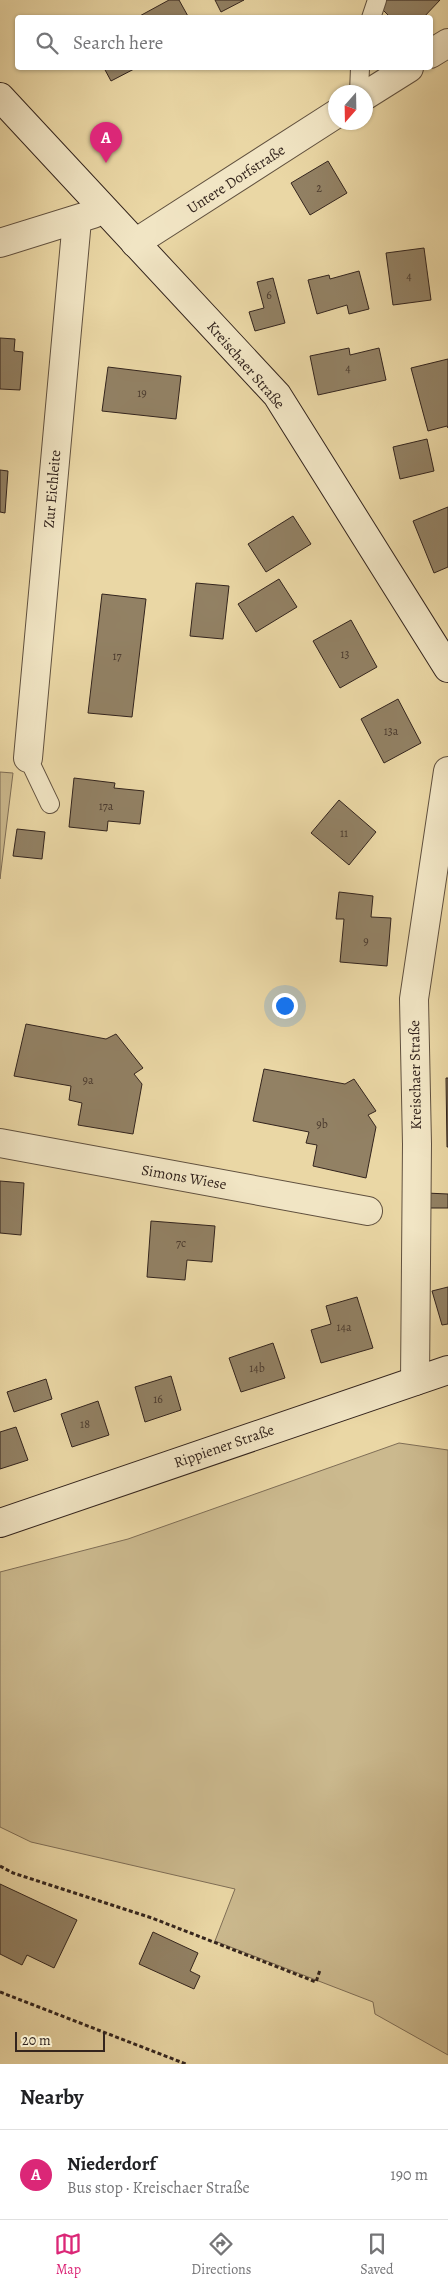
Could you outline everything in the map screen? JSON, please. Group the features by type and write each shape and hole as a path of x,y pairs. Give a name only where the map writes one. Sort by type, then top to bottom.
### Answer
{"street":[{"path":"433,52 448,43"},
{"path":"373,90 405,70"},
{"name":"Kreischaer Straße","path":"0,97 277,395 416,620 448,668"},
{"name":"Untere Dorfstraße","path":"135,243 328,119"},
{"path":"0,243 104,210"},
{"name":"Zur Eichleite","path":"28,758 77,220"},
{"name":"Kreischaer Straße","path":"415,1381 417,1144 414,999 448,771"},
{"name":"Simons Wiese","path":"0,1143 368,1211"},
{"name":"Rippiener Straße","path":"0,1523 448,1370"}],"lane":[{"path":"372,15 377,0"},
{"path":"359,85 360,70"},
{"path":"28,758 50,804"}],"path":[{"path":"0,1866 13,1873 152,1918 196,1937 316,1982 320,1970"},
{"path":"0,1992 186,2064"}],"shaded area":[{"path":"0,772 13,773 0,879"},
{"path":"399,1443 448,1450 448,2055 375,2014 373,2002 215,1941 235,1889 31,1842 0,1827 0,1572 128,1539"}],"building":[{"path":"169,0 179,0 187,15 142,15"},
{"path":"215,0 244,0 221,12"},
{"path":"386,0 440,0 426,15 388,15 382,9"},
{"path":"105,70 132,70 111,81"},
{"path":"328,161 347,193 310,215 291,183"},
{"path":"424,248 431,300 393,305 386,253"},
{"path":"359,271 369,309 349,314 347,305 317,314 308,280 329,275 330,279"},
{"path":"273,278 285,323 255,331 249,312 264,308 257,282"},
{"path":"0,338 15,339 14,351 23,352 20,390 0,389"},
{"path":"349,348 350,355 379,348 386,380 318,395 310,356"},
{"path":"448,359 448,428 447,426 428,431 411,368"},
{"path":"108,367 181,376 176,419 102,411"},
{"path":"427,439 434,471 400,479 393,447"},
{"path":"0,470 8,471 5,513 0,512"},
{"path":"448,507 448,567 434,573 413,521"},
{"path":"293,516 311,544 266,572 248,544"},
{"path":"279,579 297,607 256,632 238,604"},
{"path":"196,583 229,586 223,639 190,636"},
{"path":"102,594 146,599 132,717 88,713"},
{"path":"351,620 377,667 340,688 313,641"},
{"path":"398,699 421,743 384,763 361,719"},
{"path":"74,778 115,783 114,788 144,791 140,824 108,821 107,831 69,827"},
{"path":"339,800 376,832 349,865 311,833"},
{"path":"17,829 45,832 42,859 13,856"},
{"path":"339,892 373,896 371,917 391,918 387,966 340,962 344,919 336,919"},
{"path":"26,1024 106,1039 116,1034 143,1068 134,1074 142,1084 133,1134 78,1125 82,1103 69,1100 71,1086 14,1076"},
{"path":"264,1069 345,1084 354,1079 376,1111 368,1115 376,1127 366,1178 313,1166 317,1145 306,1143 309,1132 253,1121"},
{"path":"446,1078 448,1078 448,1147 447,1147"},
{"path":"0,1181 24,1183 21,1235 0,1233"},
{"path":"426,1193 448,1194 448,1208 426,1208"},
{"path":"151,1221 215,1226 212,1262 187,1260 185,1280 147,1277"},
{"path":"448,1287 448,1324 442,1325 432,1291"},
{"path":"357,1297 373,1348 321,1363 311,1330 331,1324 326,1306"},
{"path":"273,1343 285,1378 241,1392 229,1358"},
{"path":"171,1376 181,1410 145,1422 135,1387"},
{"path":"46,1379 52,1399 14,1412 7,1392"},
{"path":"98,1401 109,1435 72,1447 61,1414"},
{"path":"16,1427 28,1460 0,1469 0,1432"},
{"path":"0,1884 77,1920 54,1968 27,1955 22,1965 0,1954"},
{"path":"153,1932 198,1953 190,1971 200,1976 194,1989 139,1964"}],"place":[{"name":"Niederdorf","path":"106,163"}]}
